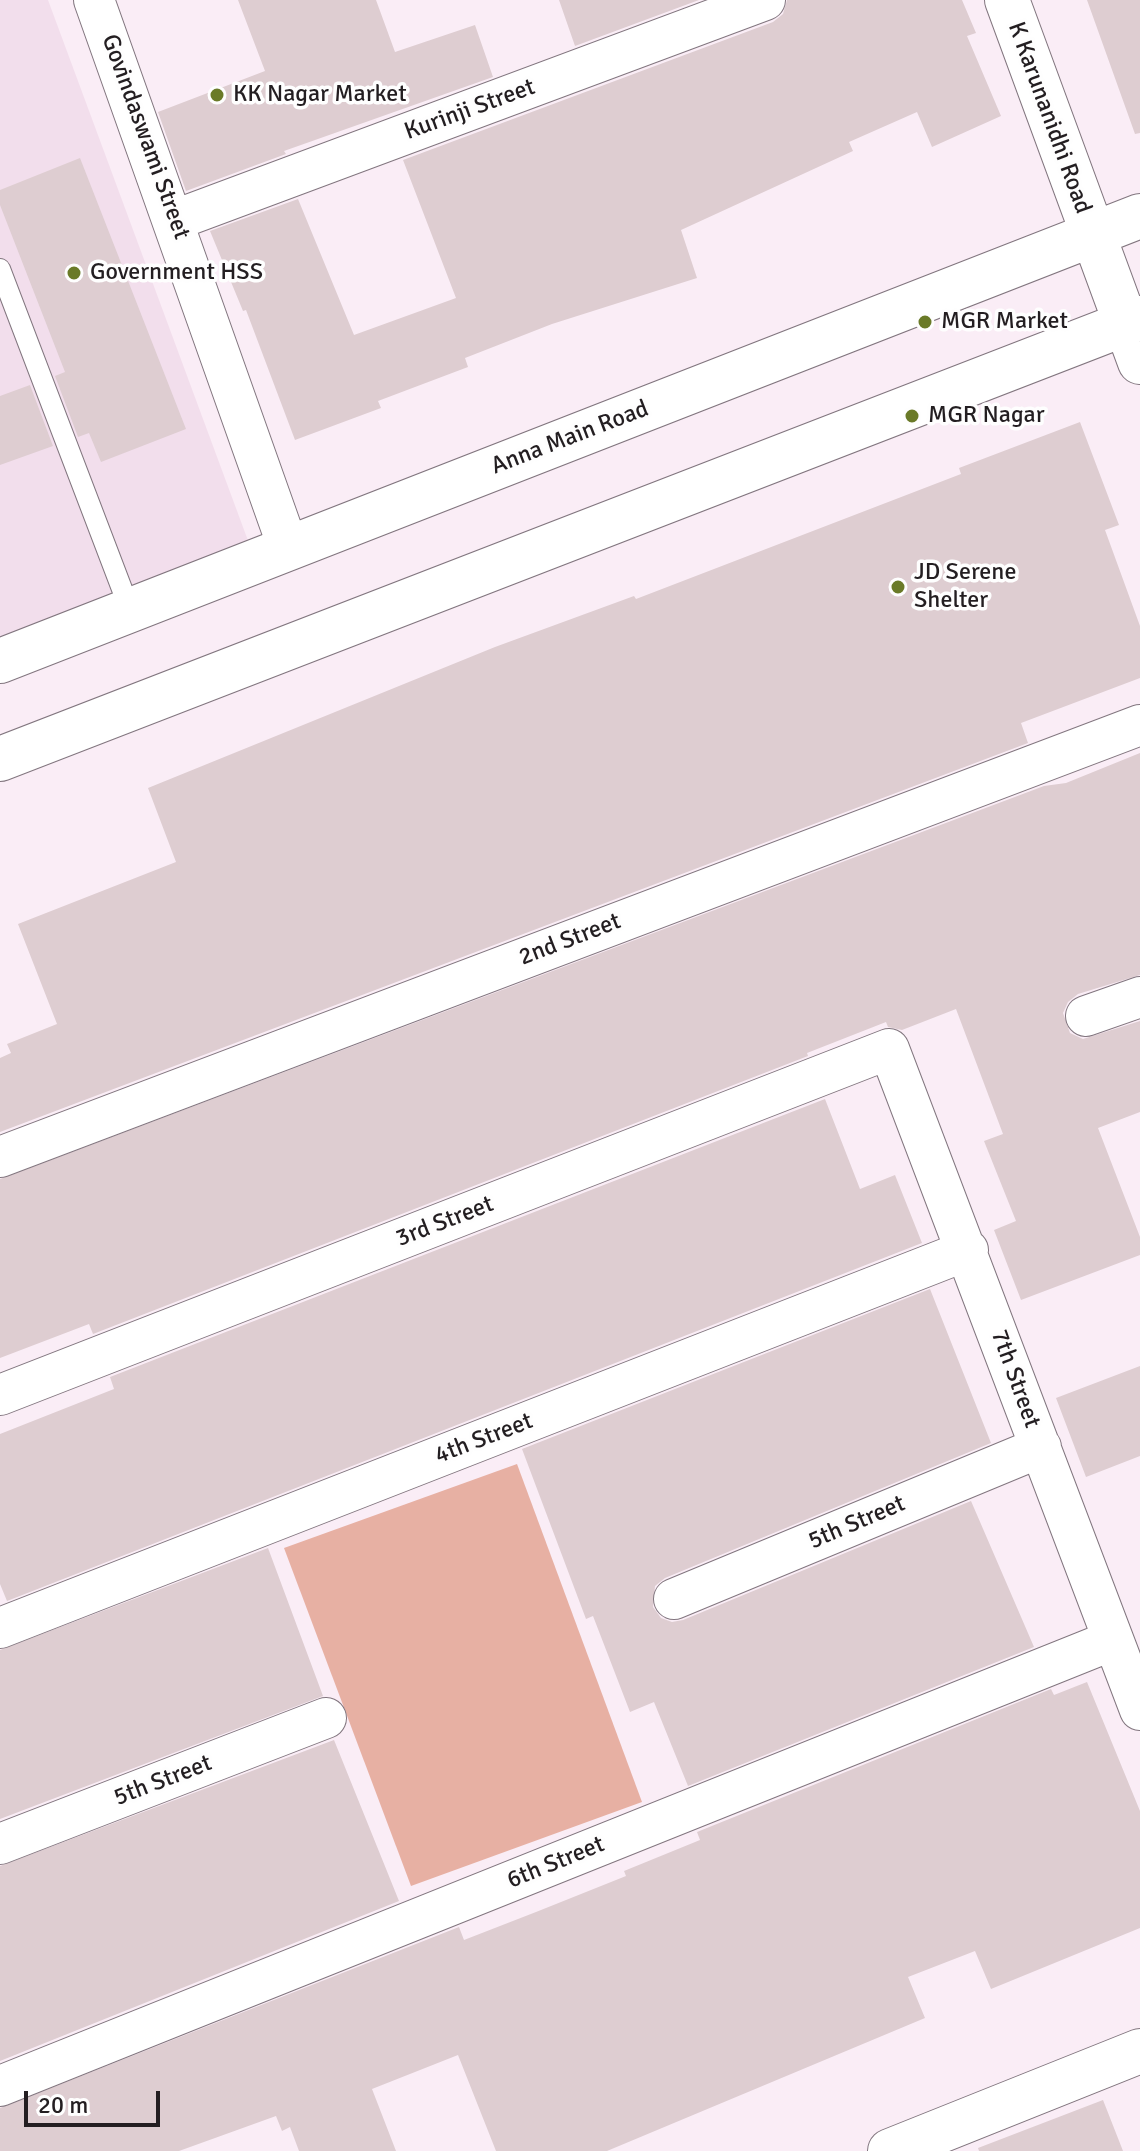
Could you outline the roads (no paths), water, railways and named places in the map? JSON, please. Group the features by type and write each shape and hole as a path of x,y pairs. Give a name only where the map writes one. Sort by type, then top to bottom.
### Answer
{"main road":[{"name":"K Karunanidhi Road","path":"1007,0 1092,236 1135,334"},
{"name":"Anna Main Road","path":"0,661 1140,216"},
{"path":"0,759 1135,334"},
{"path":"890,2151 1140,2051"}],"street":[{"name":"Kurinji Street","path":"175,220 765,0"},
{"name":"Govindaswami Street","path":"106,4 175,220 288,547"},
{"name":"2nd Street","path":"0,1157 1140,725"},
{"path":"1086,1016 1140,997"},
{"name":"7th Street","path":"889,1049 968,1250 1140,1710"},
{"name":"3rd Street","path":"0,1395 889,1049"},
{"name":"4th Street","path":"0,1628 968,1250"},
{"name":"5th Street","path":"674,1599 1041,1447"},
{"name":"6th Street","path":"0,2086 1113,1640"},
{"name":"5th Street","path":"0,1844 326,1718"}],"lane":[{"path":"0,269 130,610"}],"place":[{"name":"KK Nagar Market","path":"217,95"},
{"name":"Government HSS","path":"74,273"},
{"name":"MGR Market","path":"925,322"},
{"name":"MGR Nagar","path":"912,416"},
{"name":"JD Serene Shelter","path":"898,587"}]}
